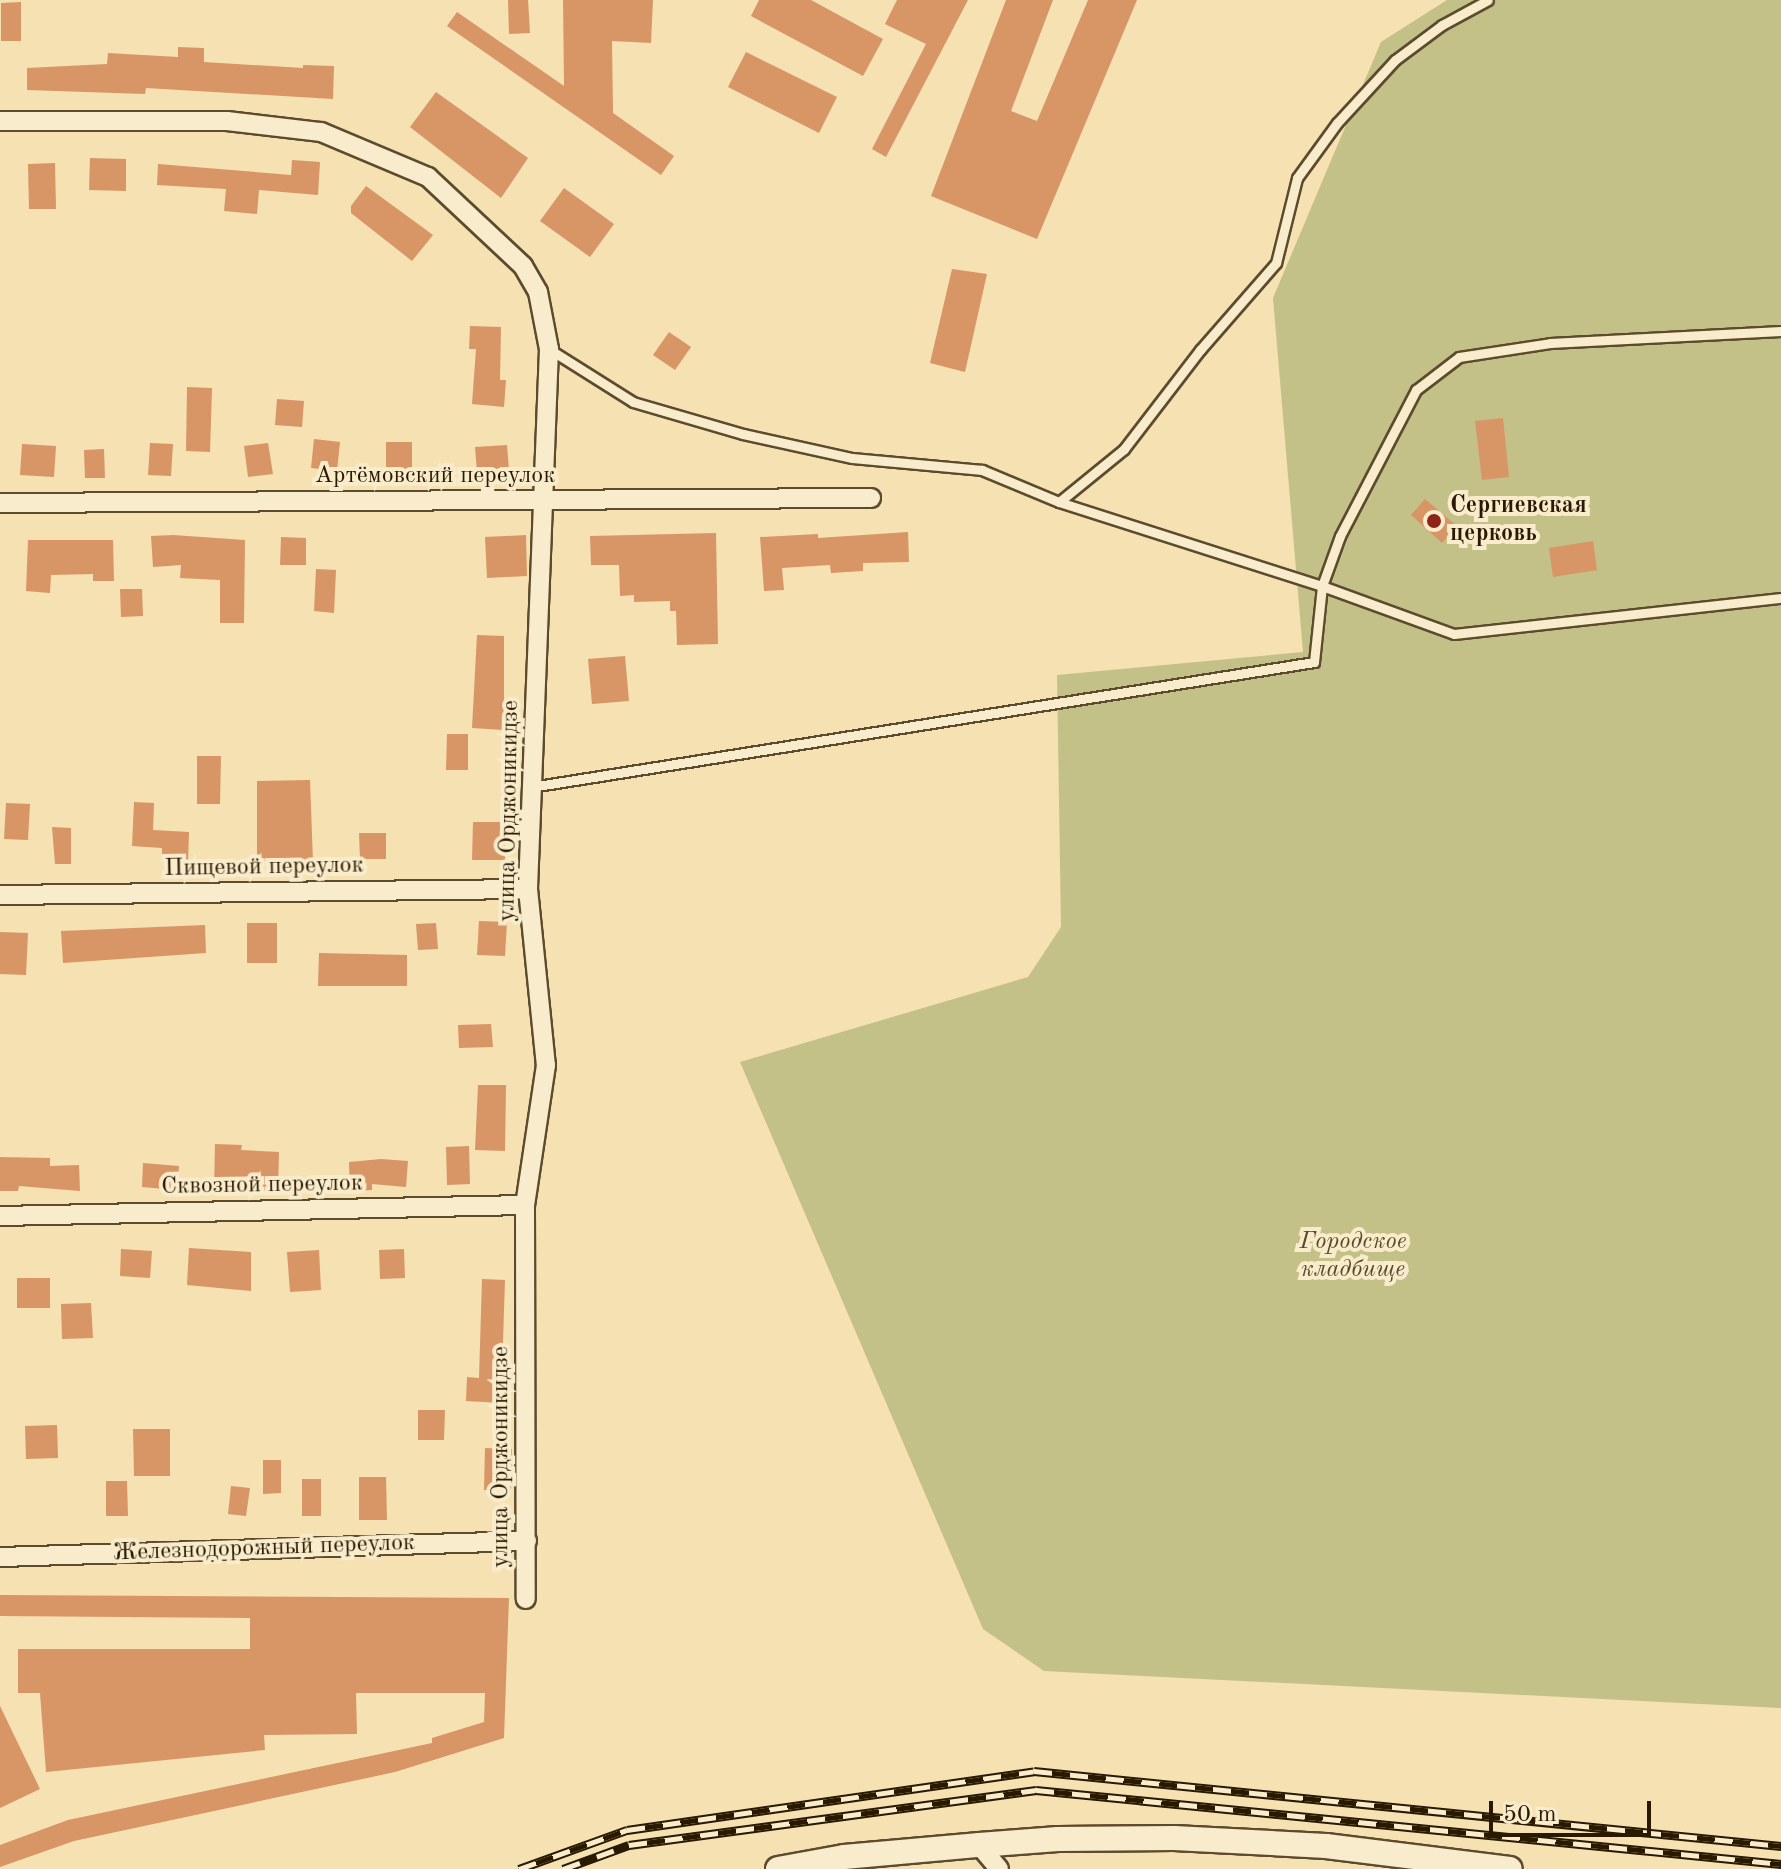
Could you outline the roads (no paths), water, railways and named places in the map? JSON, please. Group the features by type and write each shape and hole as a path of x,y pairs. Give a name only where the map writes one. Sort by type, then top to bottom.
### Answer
{"street":[{"name":"улица Орджоникидзе","path":"0,121 227,121 321,132 428,177 523,266 538,292 549,349 528,889 546,1065 525,1205 526,1599"},
{"name":"Артёмовский переулок","path":"0,503 871,498"},
{"name":"Пищевой переулок","path":"0,895 528,889"},
{"name":"Сквозной переулок","path":"0,1216 525,1205"},
{"name":"Железнодорожный переулок","path":"0,1557 527,1541"},
{"path":"778,1869 844,1857 979,1845 1058,1839 1174,1838 1326,1846 1510,1869"},
{"path":"979,1845 999,1869"}],"lane":[{"path":"1059,502 1124,449 1200,350 1276,263 1297,178 1337,123 1395,60 1442,25 1488,0"},
{"path":"531,787 1314,662 1322,586 1340,536 1416,390 1459,357 1550,343 1781,331"},
{"path":"549,349 633,402 743,434 852,458 982,470 1059,502 1322,586 1454,634 1781,598"}],"railway":[{"path":"519,1869 627,1830 1034,1771 1781,1846"},
{"path":"563,1869 629,1845 1036,1790 1781,1864"}],"place":[{"name":"Сергиевская церковь","path":"1434,521"}],"park label":[{"name":"Городское кладбище","path":"1353,1257"}]}
